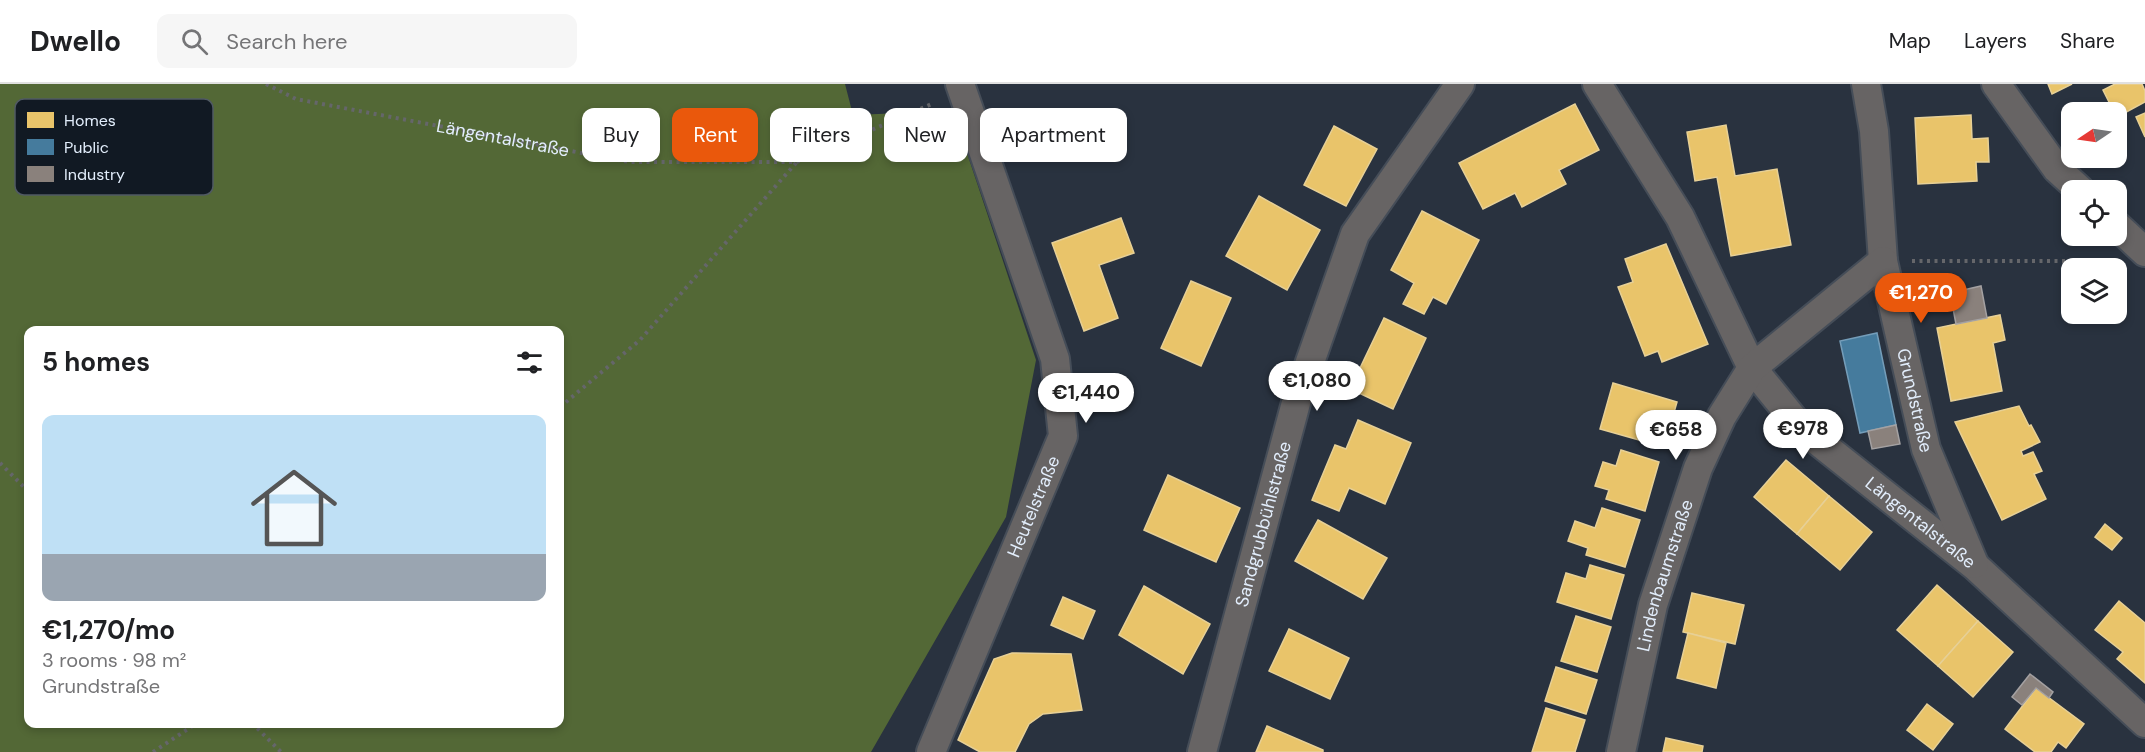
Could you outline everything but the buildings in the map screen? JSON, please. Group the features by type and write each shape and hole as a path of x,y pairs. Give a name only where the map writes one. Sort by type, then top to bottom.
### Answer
{"street":[{"name":"Sandgrubbühlstraße","path":"1202,752 1297,399 1355,234 1460,84"},
{"name":"Längentalstraße","path":"1597,84 1680,217 1752,369 1800,427 1975,566 2145,723"},
{"name":"Grundstraße","path":"1866,84 1926,449 1975,566"},
{"path":"1996,84 2057,169 2069,180"},
{"name":"Heutelstraße","path":"931,752 1064,436 1055,359 968,86"},
{"name":"Lindenbaumstraße","path":"1621,752 1653,605 1695,478 1722,416 1752,369 1896,261"}],"path":[{"name":"Längentalstraße","path":"266,84 296,99 629,162 770,162"},
{"name":"Längentalstraße","path":"872,129 968,86"},
{"path":"564,404 640,340 797,162"},
{"path":"1896,261 2134,256"},
{"path":"0,463 24,487"},
{"path":"153,752 189,728"},
{"path":"257,728 281,752"}],"green space":[{"path":"0,84 845,84 851,108 770,108 770,162 872,162 872,114 884,114 884,162 968,162 968,156 1036,360 1006,517 871,752 0,752"}]}
